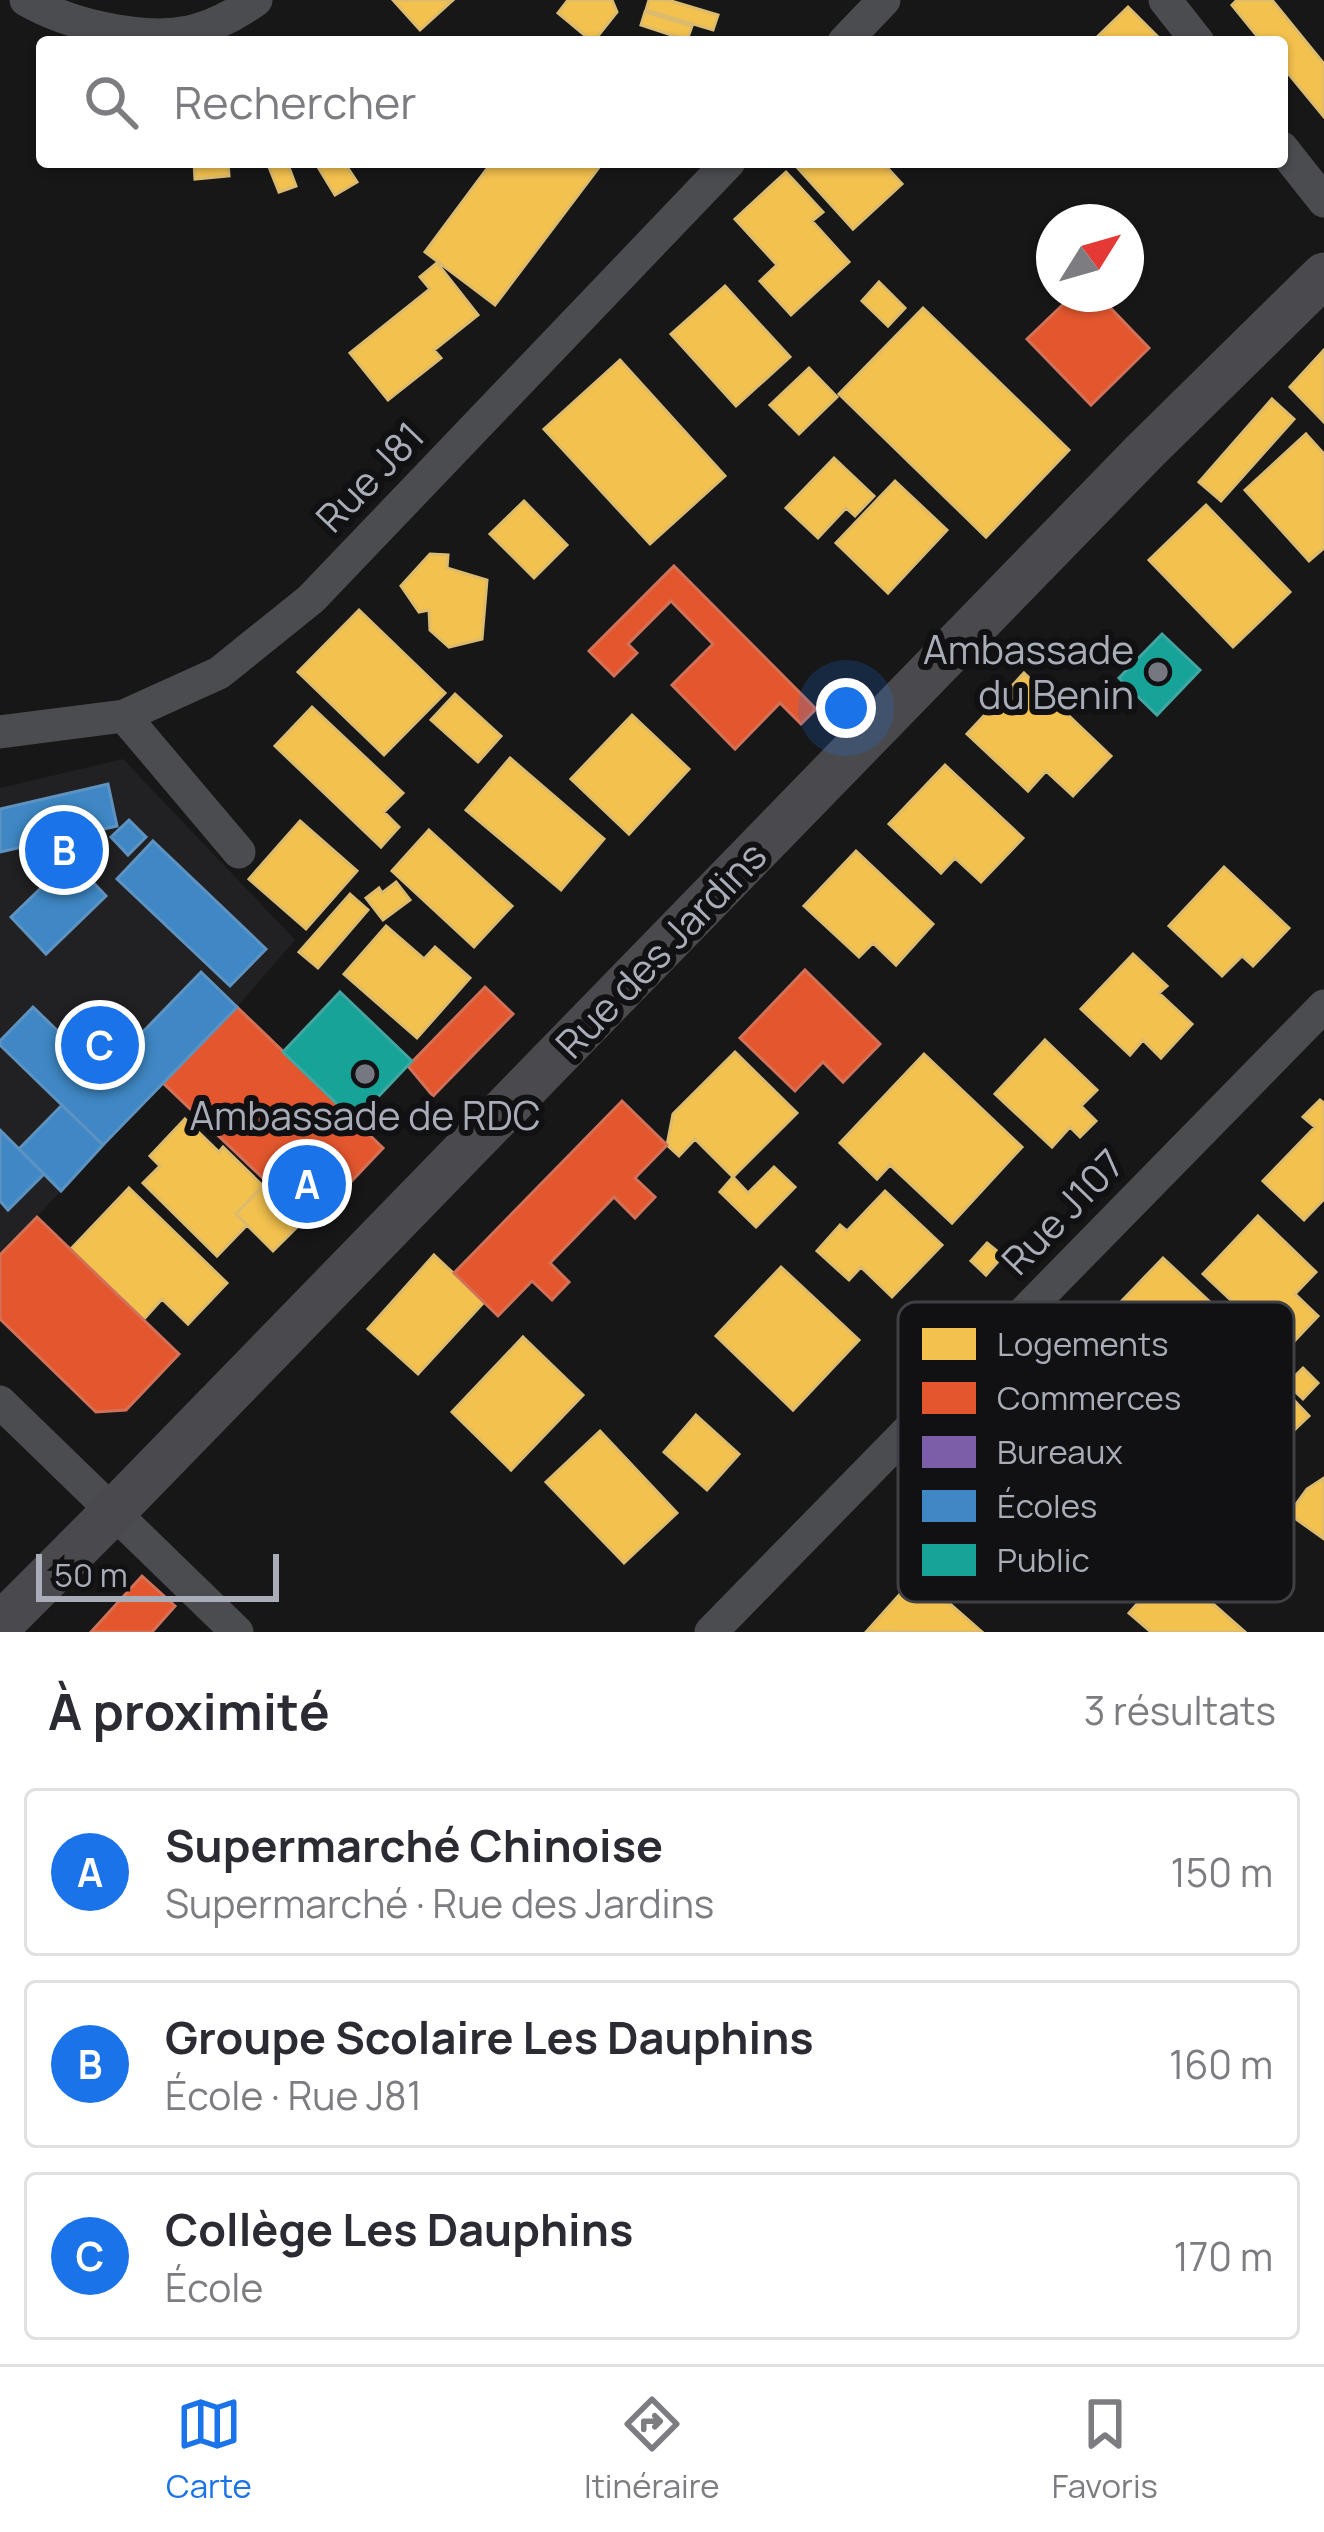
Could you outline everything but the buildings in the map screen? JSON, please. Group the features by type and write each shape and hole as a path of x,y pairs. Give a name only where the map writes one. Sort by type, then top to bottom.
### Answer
{"main road":[{"name":"Rue des Jardins","path":"0,1625 1128,469 1324,275"}],"street":[{"path":"26,0 54,16 135,34 186,32 230,18 256,0"},
{"path":"850,36 884,0"},
{"path":"1165,0 1193,36"},
{"path":"1288,156 1324,201"},
{"name":"Rue J81","path":"0,732 124,716 219,673 311,599 723,168"},
{"path":"124,716 239,852"},
{"name":"Rue J107","path":"1034,1302 1324,1006"},
{"path":"0,1402 237,1632"},
{"name":"Rue J107","path":"711,1632 898,1441"}],"shaded area":[{"path":"123,759 295,940 0,1255 0,788"}],"place":[{"name":"Ambassade du Benin","path":"1158,672"},
{"name":"Groupe Scolaire Les Dauphins","path":"64,850"},
{"name":"Collège Les Dauphins","path":"100,1045"},
{"name":"Ambassade de RDC","path":"365,1074"},
{"name":"Supermarché Chinoise","path":"307,1184"}]}
